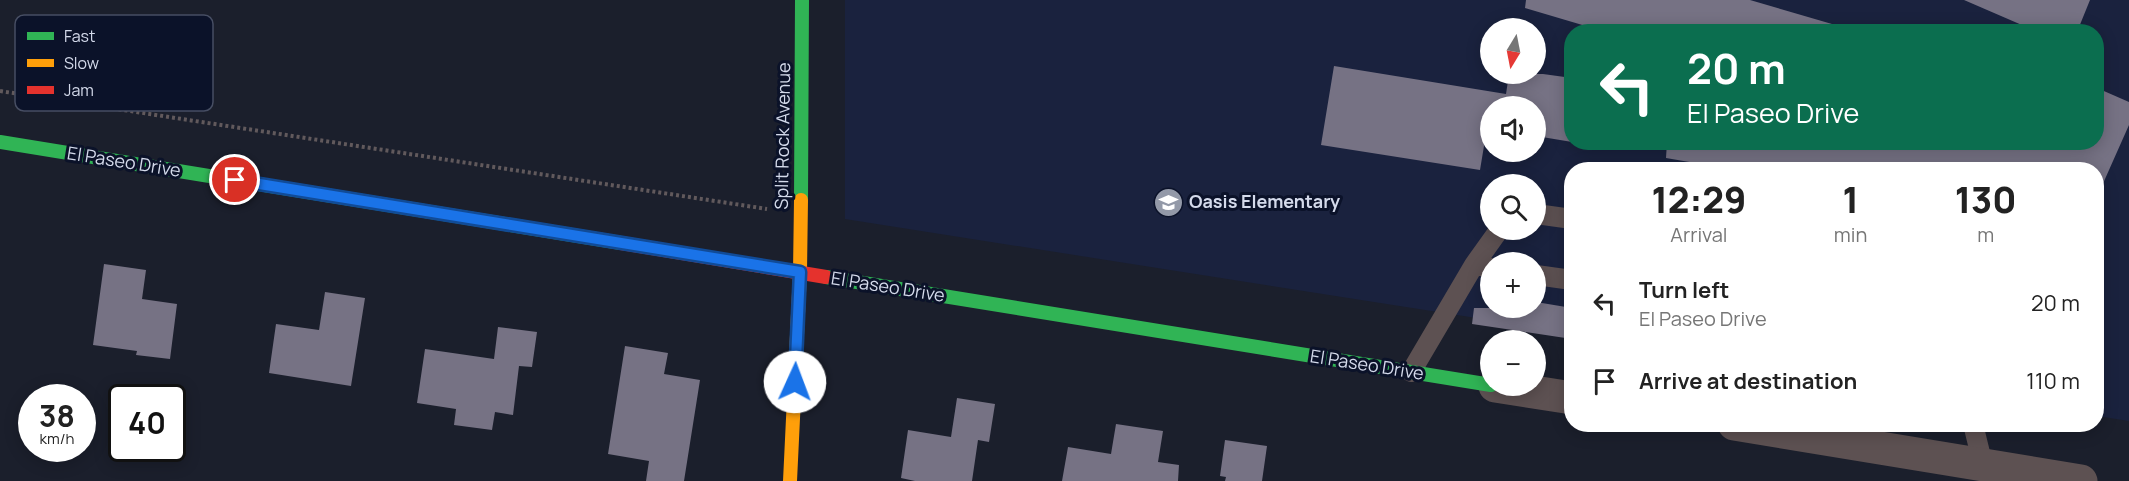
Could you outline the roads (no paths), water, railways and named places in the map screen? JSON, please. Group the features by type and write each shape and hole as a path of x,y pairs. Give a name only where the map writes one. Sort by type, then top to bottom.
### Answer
{"street":[{"name":"Split Rock Avenue","path":"790,481 800,272 802,0"},
{"name":"El Paseo Drive","path":"0,142 1480,383"},
{"name":"El Paseo Drive","path":"1546,394 1564,397"},
{"path":"1783,432 2081,481"}],"lane":[{"path":"1546,215 1564,218"},
{"path":"1411,372 1480,270"},
{"path":"1546,276 1564,279"},
{"path":"1975,432 1983,465"}],"place":[{"name":"Oasis Elementary","path":"1168,202"}]}
